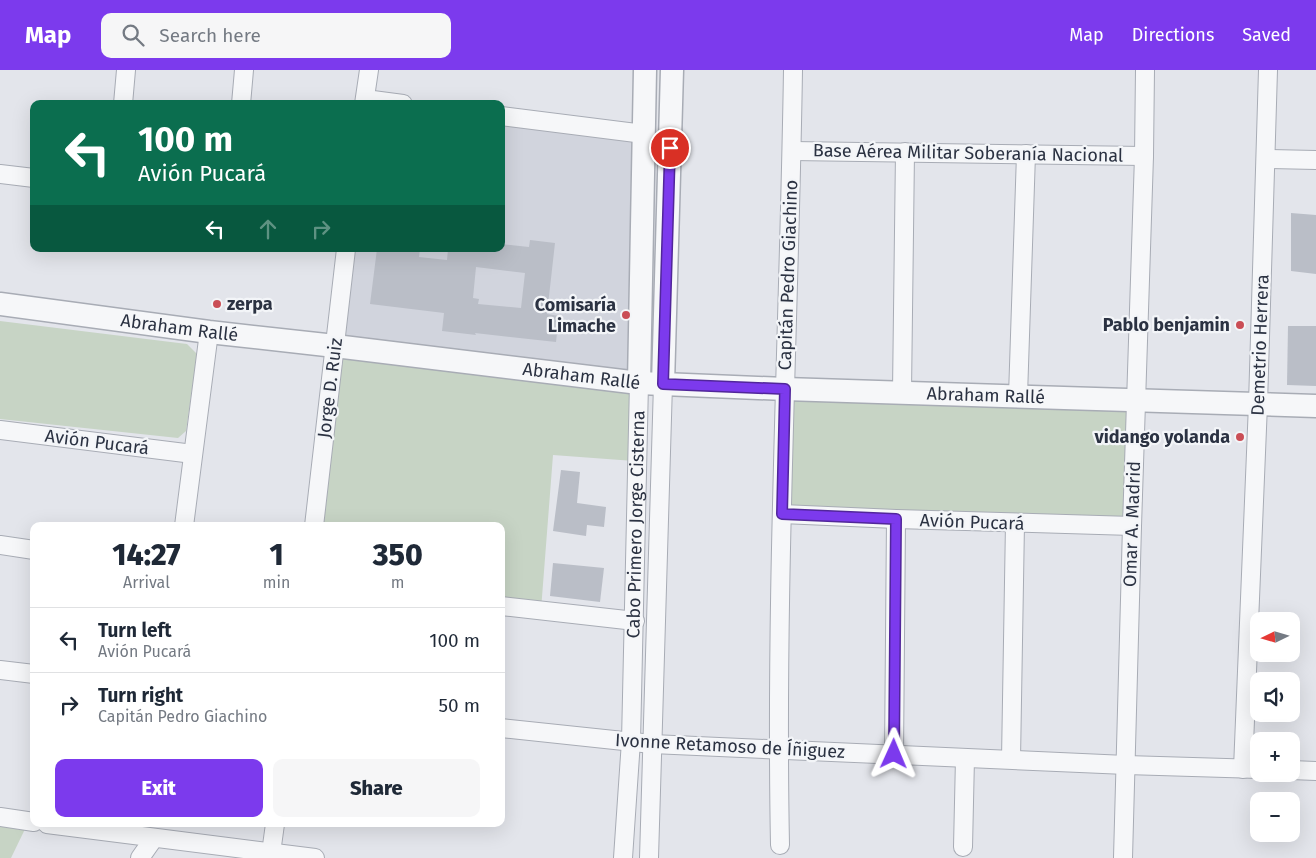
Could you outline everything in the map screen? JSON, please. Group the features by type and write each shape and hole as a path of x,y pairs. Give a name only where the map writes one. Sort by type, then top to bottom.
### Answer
{"street":[{"path":"123,100 126,70"},
{"path":"241,100 244,70"},
{"path":"365,100 369,70"},
{"name":"Cabo Primero Jorge Cisterna","path":"623,858 631,741 645,70"},
{"name":"Cabo Primero Jorge Cisterna","path":"649,858 672,70"},
{"name":"Capitán Pedro Giachino","path":"780,845 778,750 793,70"},
{"name":"Omar A. Madrid","path":"1123,858 1145,70"},
{"name":"Demetrio Herrera","path":"1252,732 1258,404 1268,70"},
{"path":"505,117 644,134"},
{"name":"Base Aérea Militar Soberanía Nacional","path":"792,151 1144,156"},
{"path":"902,392 905,152"},
{"path":"1018,396 1026,154"},
{"path":"1266,159 1316,160"},
{"path":"0,174 30,178"},
{"name":"Jorge D. Ruiz","path":"314,522 346,252"},
{"name":"Abraham Rallé","path":"0,304 209,332 639,383 1316,406"},
{"path":"184,522 209,332"},
{"name":"Avión Pucará","path":"0,430 193,454"},
{"name":"Avión Pucará","path":"782,514 1132,526"},
{"path":"894,754 896,519"},
{"path":"1011,760 1015,523"},
{"path":"0,545 30,549"},
{"path":"505,606 634,621"},
{"path":"0,670 30,674"},
{"name":"Ivonne Retamoso de Íñiguez","path":"505,728 652,744 1250,769"},
{"path":"963,847 965,758"},
{"path":"1300,770 1316,771"},
{"path":"0,817 30,821"},
{"path":"70,827 315,858"},
{"path":"271,853 275,827"},
{"path":"140,858 154,838"}],"shaded area":[{"path":"505,120 640,137 636,379 340,342 351,252 505,252"}],"green space":[{"path":"0,321 187,344 197,354 186,431 178,438 0,419"},
{"path":"335,346 637,385 634,461 553,455 541,610 505,606 505,522 314,522"},
{"path":"786,390 1136,400 1131,525 783,513"},
{"path":"0,824 26,827 11,858 0,858"}],"building":[{"path":"1291,213 1316,215 1316,274 1291,271"},
{"path":"530,240 555,243 547,314 559,316 556,342 442,331 444,313 370,304 377,252 420,252 419,257 447,260 448,252 505,252 505,244 529,247","holes":["476,267 525,273 521,308 478,304 479,299 473,298"]},
{"path":"1288,326 1316,326 1316,386 1287,385"},
{"path":"561,470 580,472 577,503 606,507 604,527 587,525 586,536 553,531"},
{"path":"553,563 604,568 600,602 550,596"}],"place":[{"name":"zerpa","path":"217,304"},
{"name":"Comisaría Limache","path":"626,315"},
{"name":"Pablo benjamin","path":"1240,325"},
{"name":"vidango yolanda","path":"1240,437"}],"route":[{"path":"670,148 663,384 785,389 782,514 896,519 894,754"}]}
